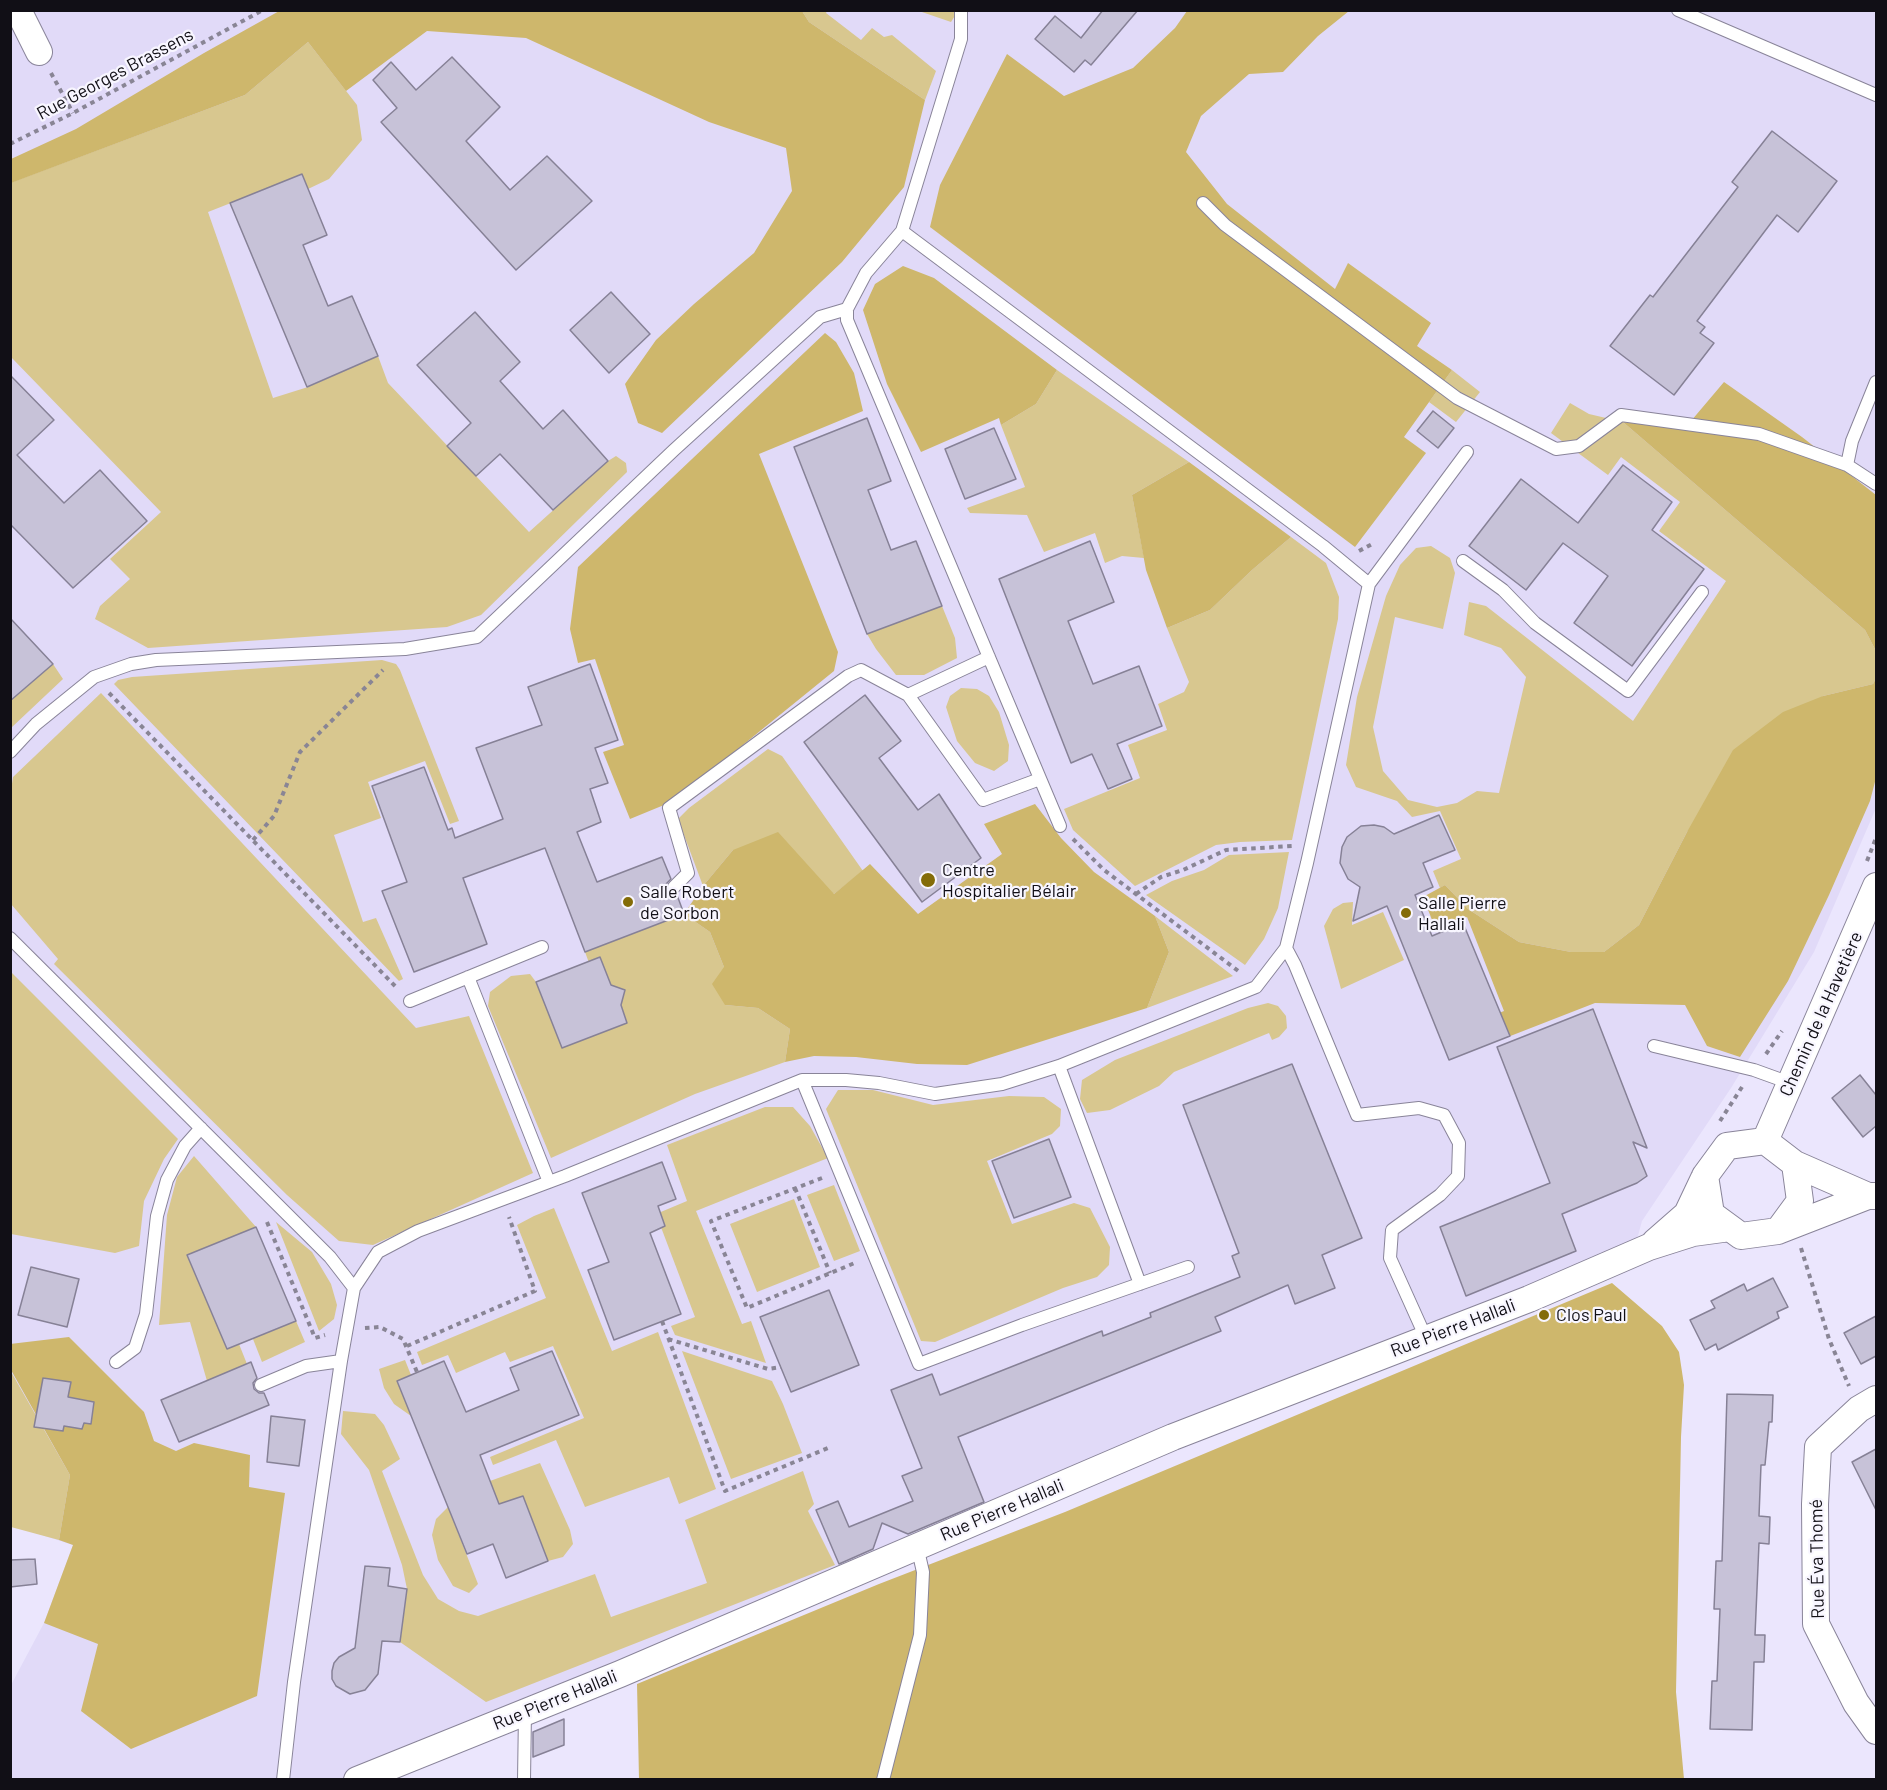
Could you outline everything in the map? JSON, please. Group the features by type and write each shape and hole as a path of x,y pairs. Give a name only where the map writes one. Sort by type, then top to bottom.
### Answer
{"street":[{"path":"18,10 39,52"},
{"name":"Chemin de la Havetière","path":"1765,1141 1872,887"},
{"path":"1765,1141 1795,1164 1872,1196 1786,1228 1741,1236 1711,1214 1705,1176 1727,1146 1765,1141"},
{"path":"1786,1228 1800,1201 1795,1164"},
{"name":"Rue Pierre Hallali","path":"1649,1247 1687,1214 1705,1176"},
{"name":"Rue Pierre Hallali","path":"357,1779 620,1674 1173,1437 1529,1299 1649,1247 1693,1233 1730,1228"},
{"name":"Rue Éva Thomé","path":"1868,1404 1818,1447 1815,1504 1816,1624 1856,1703 1876,1731"}],"lane":[{"path":"1678,10 1876,95"},
{"path":"963,12 961,39 902,231 866,273 847,309 847,320 1060,826"},
{"path":"1203,203 1226,225 1457,398 1556,449 1579,446 1621,415 1759,434 1847,465 1876,484"},
{"path":"902,231 1369,584"},
{"path":"10,752 36,724 94,677 132,664 156,660 405,649 477,638 674,450 820,317 847,309"},
{"path":"1847,465 1852,441 1876,382"},
{"path":"283,1779 294,1682 341,1361 354,1288 378,1252 418,1231 549,1182 802,1080 879,1083 935,1094 1002,1084 1059,1066 1256,987 1286,948 1369,584 1467,452"},
{"path":"1463,561 1503,590 1535,623 1628,691 1702,592"},
{"path":"908,695 989,657"},
{"path":"674,887 688,873 669,808 848,676 861,670 908,695 983,800 1040,779"},
{"path":"10,938 330,1257 354,1288"},
{"path":"410,1001 542,947"},
{"path":"1286,948 1357,1115 1419,1108 1444,1116 1458,1143 1458,1176 1440,1195 1392,1230 1390,1258 1426,1338"},
{"path":"468,977 549,1182"},
{"path":"1654,1046 1754,1070 1790,1083"},
{"path":"1059,1066 1140,1284"},
{"path":"802,1080 919,1364 1022,1325 1188,1268"},
{"path":"116,1362 135,1348 146,1314 157,1216 167,1180 185,1146 201,1128"},
{"path":"261,1385 306,1366 341,1361"},
{"path":"883,1779 920,1635 923,1572 917,1546"},
{"path":"524,1779 525,1712"}],"path":[{"name":"Rue Georges Brassens","path":"10,144 73,113 263,10"},
{"path":"39,52 73,113"},
{"path":"1338,559 1346,553 1360,551 1374,543 1378,537"},
{"path":"253,840 274,816 300,752 405,649"},
{"path":"94,677 410,1001"},
{"path":"1060,826 1104,870 1242,974 1234,979"},
{"path":"1872,887 1876,838"},
{"path":"1136,894 1161,878 1226,850 1296,845 1294,856"},
{"path":"1716,1126 1788,1023"},
{"path":"839,1171 711,1221 747,1308 874,1255"},
{"path":"795,1188 830,1273"},
{"path":"407,1346 536,1291 502,1199"},
{"path":"276,1203 264,1215 315,1338 347,1328 380,1328 404,1339 417,1372"},
{"path":"1786,1228 1829,1339 1868,1404"},
{"path":"662,1321 725,1491 828,1448"},
{"path":"668,1339 768,1369 781,1367"}],"shaded area":[{"path":"281,10 802,11 809,22 925,100 904,187 842,262 662,433 638,423 625,384 656,340 754,253 792,191 786,148 709,122 526,38 427,31 346,91 308,42 245,95 11,183 11,159 76,129"},
{"name":"Centre Hospitalier Bélair","path":"11,11 1876,11 1876,808 1814,952 1731,1088 1642,1221 1633,1254 357,1779 11,1780 11,1685 44,1623 73,1545 10,1525"},
{"path":"802,11 827,11 826,13 861,40 872,28 884,37 892,35 936,71 925,100 809,22"},
{"path":"919,11 956,11 956,14 951,22"},
{"path":"1187,11 1349,11 1318,36 1283,72 1249,74 1201,116 1186,152 1227,204 1335,289 1348,263 1431,323 1417,346 1452,370 1404,437 1426,453 1355,547 930,227 940,185 1007,54 1064,96 1133,68 1175,28"},
{"path":"308,42 357,105 362,140 329,179 308,189 302,175 208,212 273,398 308,387 378,356 388,383 529,532 616,456 626,463 627,472 481,615 447,627 148,648 95,619 100,606 130,579 110,559 161,512 11,357 10,183 245,95"},
{"path":"903,266 934,278 1057,370 1036,404 1001,425 999,418 921,452 887,384 863,310 875,284"},
{"path":"825,333 836,342 854,373 863,411 759,454 838,652 834,671 712,770 664,805 630,819 603,752 624,745 595,659 578,663 570,629 578,567"},
{"path":"1057,370 1189,462 1132,495 1144,558 1122,556 1105,563 1095,533 1044,552 1027,515 970,513 967,508 1025,487 1001,425 1036,404"},
{"path":"1452,370 1480,392 1456,422 1429,402"},
{"path":"1724,382 1802,437 1876,495 1876,651 1865,630 1623,422 1667,427 1691,421"},
{"path":"1570,403 1589,414 1623,422 1865,630 1876,651 1876,678 1873,684 1823,696 1687,832 1639,925 1604,952 1571,952 1519,942 1468,909 1445,885 1440,888 1433,871 1461,859 1440,811 1412,817 1397,801 1356,787 1346,765 1357,697 1386,596 1400,565 1416,548 1431,546 1450,558 1455,573 1443,629 1395,617 1373,727 1383,771 1408,800 1437,807 1457,803 1477,791 1499,793 1526,677 1501,648 1464,635 1469,602 1486,606 1633,721 1726,581 1659,531 1680,502 1621,457 1608,475 1551,433"},
{"path":"1189,462 1291,537 1210,610 1167,628 1146,570 1132,495"},
{"path":"1291,537 1326,563 1339,597 1338,619 1292,840 1216,845 1135,886 1073,830 1064,809 1140,778 1128,745 1167,730 1158,704 1184,692 1189,682 1167,628 1210,610"},
{"path":"942,606 955,638 957,658 924,675 896,675 867,634"},
{"path":"382,660 396,664 400,670 459,821 450,824 425,761 368,782 381,818 334,835 363,922 376,918 403,979 399,981 114,684 118,680 132,677"},
{"path":"53,664 63,679 11,728 10,697 13,699"},
{"path":"1876,678 1876,778 1870,801 1788,981 1740,1057 1707,1046 1685,1005 1595,1003 1495,1042 1486,1018 1504,1011 1467,917 1436,930 1423,897 1445,885 1468,909 1519,942 1571,952 1604,952 1639,925 1733,750 1783,712 1823,696 1873,684"},
{"path":"961,688 977,689 989,696 999,712 1009,745 1008,761 994,771 975,763 957,741 946,707 950,696"},
{"path":"101,693 416,1028 469,1016 533,1173 373,1245 339,1241 287,1195 54,964 58,959 11,904 10,797 13,777"},
{"path":"768,749 782,756 863,871 834,894 733,850 703,886 678,819 689,808"},
{"path":"1035,804 1061,838 1094,872 1155,916 1169,952 1147,1008 967,1065 917,1064 856,1057 814,1056 785,1062 790,1029 758,1008 725,1005 712,984 724,967 710,932 684,914 703,886 733,850 778,832 834,894 870,864 918,914 1002,854 984,824"},
{"path":"1289,852 1278,908 1264,939 1245,965 1146,895 1172,881 1204,870 1229,855"},
{"path":"1353,902 1352,925 1383,912 1404,960 1341,989 1324,926 1333,909 1343,903"},
{"path":"684,914 710,932 724,967 725,1005 758,1008 790,1029 785,1062 695,1094 551,1158 488,1006 490,992 511,976 530,974 536,982 562,1047 627,1023 621,1005 625,990 611,985 604,967 592,971 585,952"},
{"path":"1155,916 1233,976 1147,1008 1169,952"},
{"path":"10,971 178,1139 164,1159 144,1201 139,1246 115,1253 11,1234"},
{"path":"1268,1003 1278,1006 1286,1016 1287,1028 1279,1037 1272,1040 1269,1033 1174,1072 1159,1086 1110,1110 1087,1113 1080,1099 1082,1080 1115,1060 1248,1008"},
{"path":"838,1090 873,1090 933,1105 1009,1096 1044,1097 1061,1109 1060,1126 1052,1134 987,1161 1012,1224 1074,1203 1090,1208 1110,1247 1109,1265 1097,1277 1063,1288 935,1342 921,1341 826,1109"},
{"path":"765,1107 793,1107 810,1126 828,1158 696,1211 742,1324 751,1321 766,1363 675,1335 671,1326 695,1317 656,1214 687,1201 667,1145"},
{"path":"194,1156 256,1227 187,1255 227,1349 239,1344 247,1364 207,1381 190,1322 159,1325 167,1215 177,1177"},
{"path":"834,1185 860,1251 834,1261 807,1195"},
{"path":"794,1199 820,1267 757,1292 730,1224"},
{"path":"554,1208 612,1351 658,1332 716,1489 679,1504 669,1477 585,1507 556,1440 493,1465 490,1457 584,1418 553,1346 510,1362 505,1352 456,1373 448,1355 422,1365 417,1352 546,1298 517,1225"},
{"path":"276,1222 312,1252 331,1284 337,1305 334,1319 319,1331"},
{"path":"1612,1283 1662,1326 1679,1352 1684,1385 1676,1692 1684,1779 639,1779 637,1684 879,1584 1065,1512"},
{"path":"296,1321 305,1342 262,1362 251,1334 265,1334"},
{"path":"69,1337 144,1412 154,1441 176,1451 194,1443 250,1455 249,1487 285,1493 257,1696 131,1749 81,1711 98,1644 44,1623 73,1545 59,1540 70,1475 11,1370 10,1344"},
{"path":"682,1351 772,1381 802,1453 731,1479"},
{"path":"405,1360 411,1375 397,1381 411,1416 394,1404 384,1388 379,1369"},
{"path":"10,1370 70,1475 59,1540 11,1527"},
{"path":"343,1411 375,1414 384,1425 400,1459 382,1471 423,1575 438,1599 459,1611 478,1616 595,1574 611,1617 707,1583 685,1520 803,1471 814,1504 808,1511 835,1565 486,1702 400,1642 407,1589 402,1565 369,1470 341,1434"},
{"path":"540,1463 570,1530 573,1544 563,1557 548,1561 523,1496 499,1504 490,1481"},
{"path":"448,1507 478,1584 469,1593 453,1586 438,1560 432,1535 436,1519"}],"building":[{"path":"1103,10 1138,10 1091,65 1085,60 1074,72 1035,39 1055,16 1081,38"},
{"path":"452,57 500,107 466,141 510,190 547,156 592,201 516,270 381,122 397,108 373,80 391,62 416,90"},
{"path":"1772,131 1837,181 1798,232 1777,215 1697,321 1705,327 1700,333 1714,343 1674,395 1610,346 1650,295 1653,297 1738,187 1732,182"},
{"path":"302,174 327,235 303,245 328,306 352,296 378,356 307,387 230,203"},
{"path":"611,292 650,334 609,373 570,330"},
{"path":"475,312 520,362 500,381 543,429 563,410 608,461 553,510 500,454 476,476 447,446 471,423 417,365"},
{"path":"10,375 54,420 17,455 64,503 100,470 147,521 73,588 10,524"},
{"path":"1433,411 1454,428 1438,448 1417,431"},
{"path":"867,418 891,481 868,490 891,550 916,541 942,606 867,634 794,447"},
{"path":"994,428 1016,479 965,499 945,449"},
{"path":"1623,465 1672,502 1652,530 1704,569 1632,666 1574,623 1608,576 1563,543 1526,590 1469,546 1521,479 1578,523"},
{"path":"1090,541 1114,602 1068,621 1093,684 1139,666 1162,726 1117,744 1132,779 1108,789 1092,754 1071,763 999,579"},
{"path":"10,618 53,664 10,701"},
{"path":"590,664 618,740 595,748 608,783 590,789 601,822 577,832 597,882 662,857 671,879 666,884 666,890 671,895 677,895 684,914 585,952 545,848 463,878 487,944 414,972 382,891 407,882 372,786 424,767 448,830 452,828 455,838 503,819 476,748 542,725 528,687"},
{"path":"865,695 901,741 879,758 918,810 939,794 981,858 922,902 804,742"},
{"name":"Salle Pierre Hallali","path":"1439,815 1455,850 1423,863 1433,887 1415,895 1432,936 1463,923 1510,1036 1449,1060 1387,906 1353,921 1360,887 1348,879 1340,863 1342,847 1347,837 1361,826 1384,827 1394,834"},
{"path":"600,957 611,985 625,990 621,1005 627,1023 562,1048 536,982"},
{"path":"1593,1009 1647,1148 1633,1142 1647,1176 1637,1183 1562,1214 1576,1251 1466,1296 1440,1227 1550,1183 1497,1047"},
{"path":"1292,1064 1362,1238 1322,1255 1335,1288 1295,1304 1288,1285 1215,1317 1221,1331 958,1437 984,1502 908,1534 882,1523 873,1549 839,1564 816,1510 838,1501 849,1527 913,1501 902,1476 922,1468 891,1390 932,1374 940,1395 1102,1331 1103,1336 1151,1317 1150,1313 1240,1277 1232,1256 1239,1253 1183,1105"},
{"path":"1860,1075 1876,1095 1876,1126 1863,1137 1832,1098"},
{"path":"1049,1139 1071,1197 1014,1218 992,1161"},
{"path":"662,1162 676,1199 658,1206 665,1226 650,1233 681,1314 614,1340 588,1270 609,1262 582,1193"},
{"path":"256,1227 296,1321 227,1349 187,1255"},
{"path":"31,1267 79,1279 67,1327 18,1315"},
{"path":"1773,1278 1788,1307 1777,1312 1779,1318 1718,1350 1716,1344 1705,1350 1690,1320 1715,1308 1711,1301 1744,1284 1747,1291"},
{"path":"829,1290 859,1365 791,1392 760,1317"},
{"path":"1876,1316 1876,1356 1861,1364 1844,1333"},
{"path":"552,1351 579,1415 480,1455 499,1504 523,1496 548,1561 506,1578 493,1544 467,1554 397,1381 444,1361 466,1412 519,1390 510,1368"},
{"path":"251,1362 257,1378 253,1383 254,1389 259,1393 264,1393 269,1405 179,1442 161,1400"},
{"path":"43,1378 71,1382 68,1397 94,1402 91,1424 84,1423 82,1429 64,1426 63,1431 34,1427"},
{"path":"1727,1394 1773,1395 1772,1422 1769,1422 1765,1465 1761,1465 1759,1516 1770,1517 1769,1544 1759,1543 1755,1635 1765,1635 1764,1662 1754,1662 1752,1730 1710,1729 1712,1681 1717,1681 1720,1609 1714,1609 1716,1561 1722,1561"},
{"path":"271,1416 305,1420 299,1466 267,1462"},
{"path":"1876,1449 1876,1510 1852,1462"},
{"path":"35,1559 37,1584 10,1587 10,1560"},
{"path":"365,1566 390,1568 388,1586 407,1589 400,1642 382,1641 378,1674 365,1690 350,1694 336,1686 332,1679 332,1671 339,1657 355,1648"},
{"path":"564,1719 564,1745 533,1757 533,1732"}],"place":[{"name":"Centre Hospitalier Bélair","path":"928,880"},
{"name":"Salle Robert de Sorbon","path":"628,902"},
{"name":"Salle Pierre Hallali","path":"1406,913"},
{"name":"Clos Paul","path":"1544,1315"}]}
